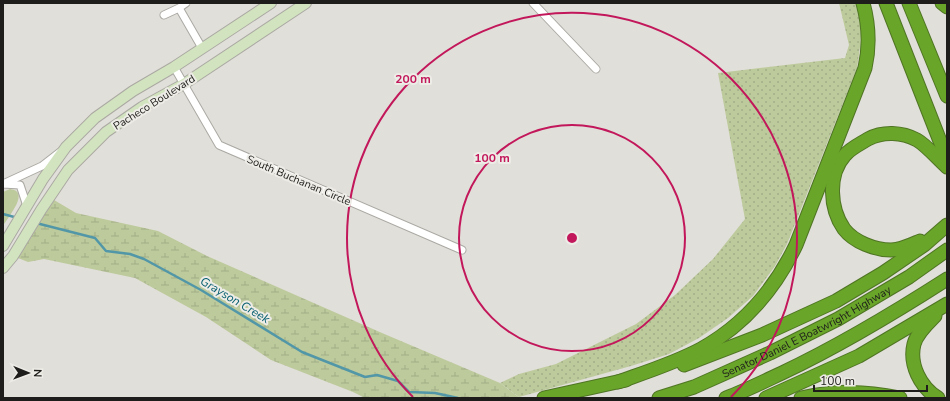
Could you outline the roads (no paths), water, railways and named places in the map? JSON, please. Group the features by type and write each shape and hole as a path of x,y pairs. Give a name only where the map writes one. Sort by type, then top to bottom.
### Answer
{"highway":[{"path":"618,382 674,362 700,349 723,334 755,308 778,278 796,245 865,68 869,43 868,28 863,3"},
{"path":"886,3 947,159"},
{"path":"909,3 947,96"},
{"path":"942,3 947,7"},
{"path":"944,228 925,239 905,247 892,250 875,248 861,242 845,230 834,208 832,186 835,172 844,156 858,144 873,137 890,134 905,135 919,141 947,167"},
{"path":"547,397 663,372 762,335 836,301 924,245 944,228"},
{"name":"Senator Daniel E Boatwright Highway","path":"659,398 694,387 742,366 838,319 909,277 947,250"},
{"name":"Senator Daniel E Boatwright Highway","path":"726,398 743,392 811,359 895,312 947,279"},
{"path":"766,398 859,356 947,304"},
{"path":"938,398 920,381 916,374 913,356 915,343 923,328 947,304"},
{"path":"802,398 823,393 855,391 877,393 900,398"}],"main road":[{"name":"Pacheco Boulevard","path":"3,246 43,179 66,147 95,118 133,92 174,68 271,3"},
{"name":"Pacheco Boulevard","path":"3,268 13,256 68,170 106,132 142,107 184,84 306,3"}],"street":[{"path":"164,15 186,3"},
{"path":"533,3 596,69"},
{"path":"179,8 202,48"},
{"name":"South Buchanan Circle","path":"174,68 219,145 462,250"},
{"path":"3,184 42,166 66,147"},
{"path":"3,184 20,185 27,206"}],"waterway":[{"name":"Grayson Creek","path":"3,214 18,218"},
{"name":"Grayson Creek","path":"36,223 95,238 106,251 130,254 144,259 201,290 302,352 365,377 377,375 398,381 409,392 435,393 458,398"}]}
